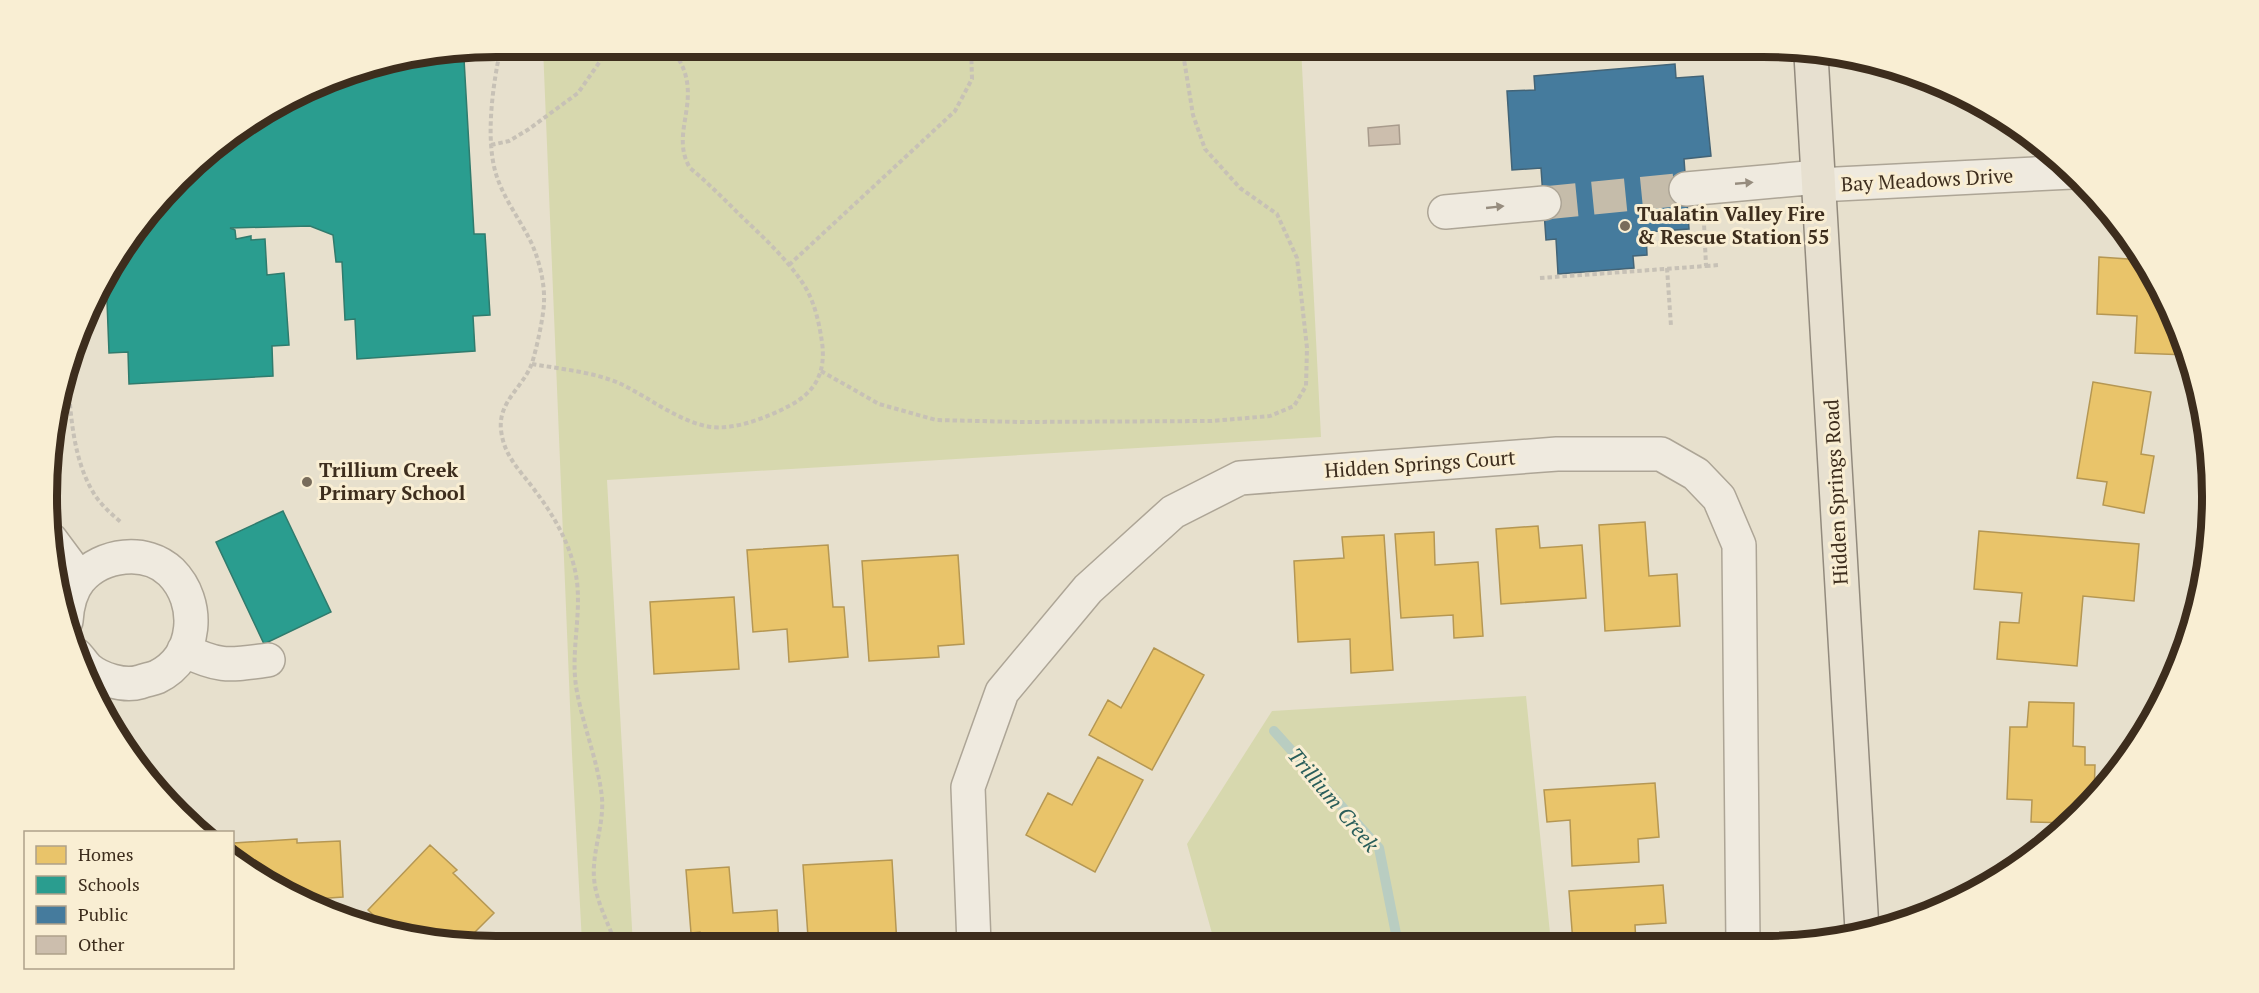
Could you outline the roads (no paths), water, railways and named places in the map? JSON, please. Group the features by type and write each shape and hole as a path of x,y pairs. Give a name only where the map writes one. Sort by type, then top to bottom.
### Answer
{"main road":[{"name":"Hidden Springs Road","path":"1811,60 1862,925"}],"street":[{"name":"Bay Meadows Drive","path":"1686,189 1818,181 2059,172"},
{"path":"1445,213 1544,202"},
{"name":"Hidden Springs Court","path":"974,936 968,787 1002,692 1088,588 1173,513 1240,478 1557,454 1661,454 1696,474 1719,498 1739,545 1743,936"},
{"path":"61,553 80,579"},
{"path":"69,599 80,579 99,564 123,556 147,559 170,571 185,590 192,614 190,639 178,661 158,676 135,684 110,681 93,672"},
{"path":"184,650 206,661 230,665 268,660"}],"waterway":[{"name":"Trillium Creek","path":"1274,731 1379,848 1396,936"}],"tunnel":[{"path":"1544,203 1686,189"}],"place":[{"name":"Tualatin Valley Fire & Rescue Station 55","path":"1625,226"},
{"name":"Trillium Creek Primary School","path":"307,482"}]}
